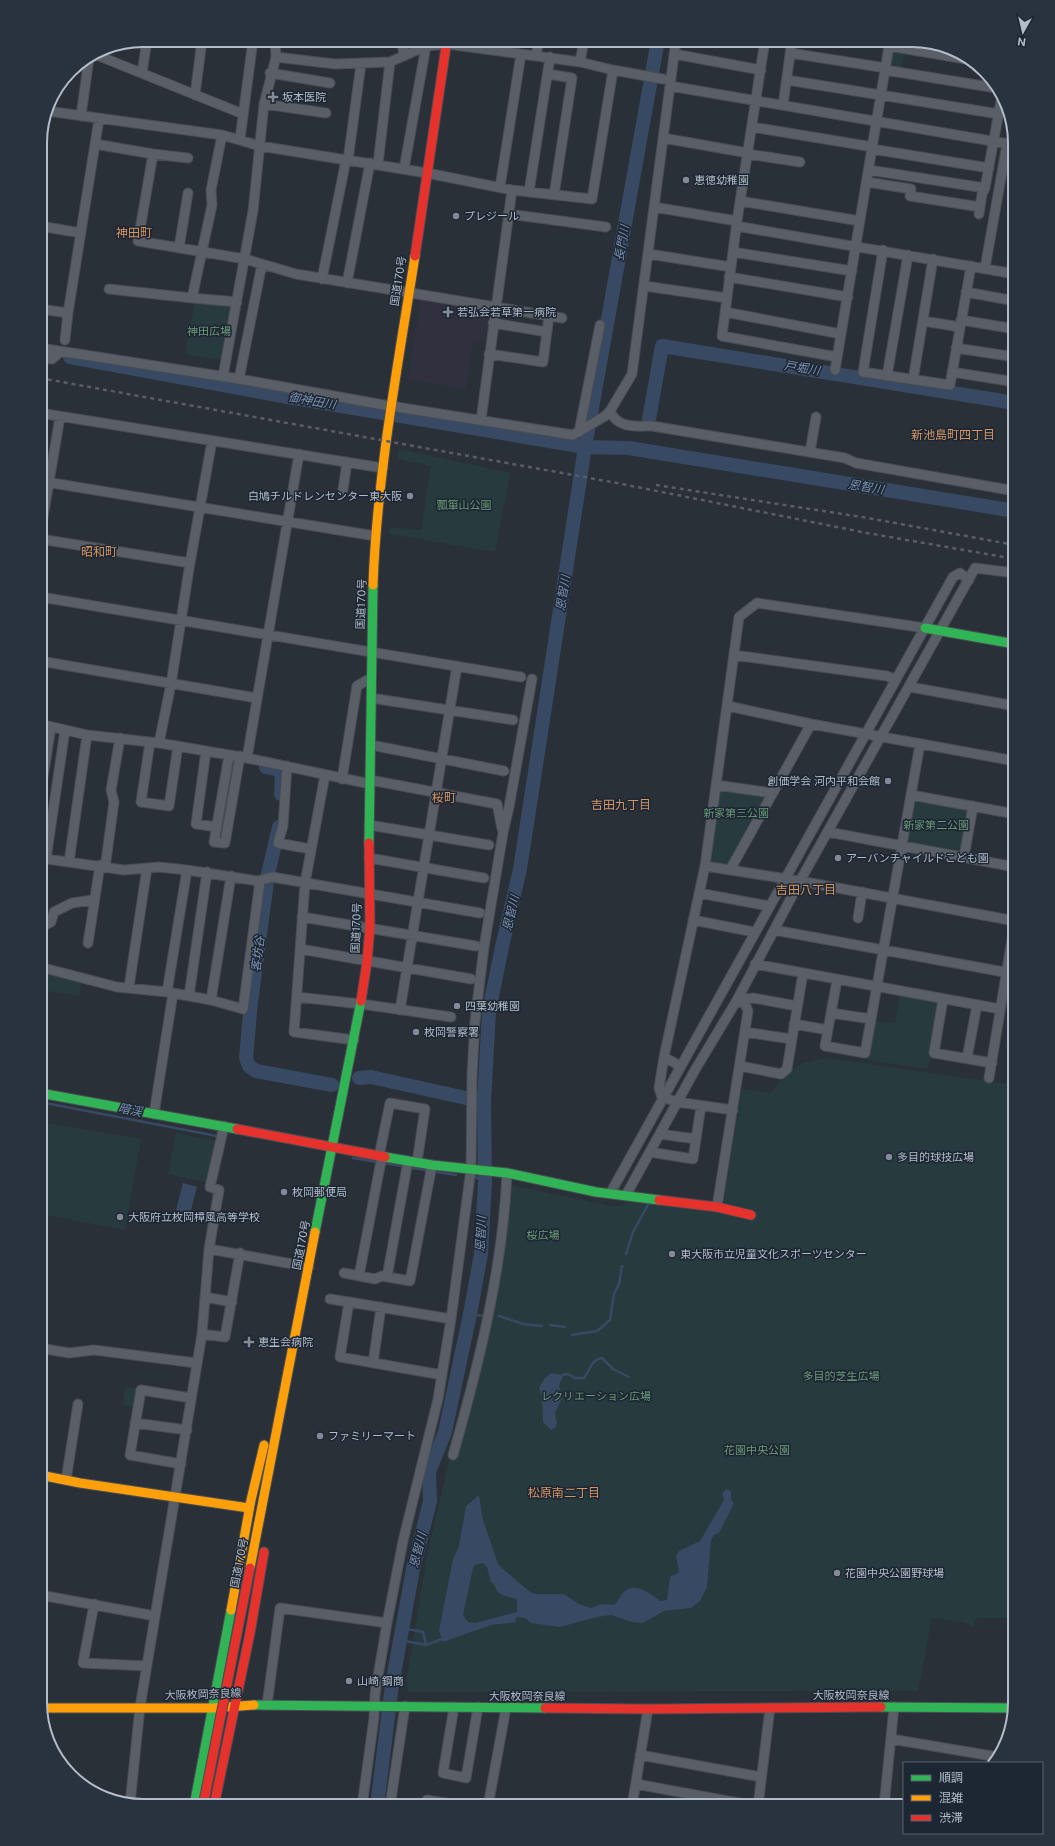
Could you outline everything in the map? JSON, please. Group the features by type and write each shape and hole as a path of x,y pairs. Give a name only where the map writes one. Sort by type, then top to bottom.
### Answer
{"main road":[{"name":"国道170号","path":"204,1799 361,1004 367,962 370,927 369,825 371,678 376,536 390,419 446,47"},
{"path":"925,628 1008,643"},
{"path":"47,1094 408,1161 505,1173 596,1192 611,1192 717,1207 751,1215"},
{"path":"195,1799 249,1508 264,1443 281,1412"},
{"path":"270,1516 282,1445 281,1412"},
{"path":"47,1476 249,1508"},
{"path":"215,1799 250,1632 266,1539"},
{"name":"大阪枚岡奈良線","path":"47,1708 213,1708 234,1705 648,1709 894,1706 1008,1708"}],"street":[{"path":"142,73 146,47"},
{"path":"195,95 201,47"},
{"path":"240,139 242,114 252,47"},
{"path":"223,376 253,211 264,104 270,74 276,57 275,47"},
{"path":"403,47 404,56"},
{"path":"276,57 335,64 361,64 390,62 424,47"},
{"path":"404,169 426,47"},
{"path":"478,47 580,62 613,70 663,79"},
{"path":"536,55 538,47"},
{"path":"580,62 583,47"},
{"path":"666,118 665,85 663,79 674,47"},
{"path":"47,357 57,355 96,356 223,376 392,407 573,435 607,414 632,374 645,286 675,47"},
{"path":"764,47 736,223 722,336 837,357"},
{"path":"783,105 791,47"},
{"path":"835,370 889,47"},
{"path":"905,47 953,56"},
{"path":"790,53 990,87"},
{"path":"500,187 522,54"},
{"path":"674,54 761,70"},
{"path":"101,57 242,114"},
{"path":"529,192 550,57"},
{"path":"347,283 374,164 390,62"},
{"path":"322,279 347,160 361,64"},
{"path":"80,116 88,65"},
{"path":"52,112 222,135 260,146 427,173 512,190 592,199 613,70"},
{"path":"270,74 330,83"},
{"path":"548,74 572,78 554,195"},
{"path":"786,80 998,114"},
{"path":"670,86 1008,144"},
{"path":"264,104 326,114"},
{"path":"867,182 911,189 910,196 979,210 989,168 1000,105"},
{"path":"65,340 99,119"},
{"path":"752,127 989,168"},
{"path":"192,298 212,205 211,190 222,135"},
{"path":"663,138 800,162"},
{"path":"95,144 153,154 188,158"},
{"path":"153,154 138,241 245,259 296,274 322,279 562,318"},
{"path":"985,268 1008,159"},
{"path":"869,170 985,188"},
{"path":"481,420 495,306 512,190"},
{"path":"179,248 188,193"},
{"path":"740,201 860,221"},
{"path":"654,207 856,246 1008,272"},
{"path":"508,214 606,227"},
{"path":"47,227 81,233"},
{"path":"883,250 863,372 950,385 971,266"},
{"path":"733,252 852,271"},
{"path":"649,254 848,297"},
{"path":"886,376 908,255"},
{"path":"913,380 933,259"},
{"path":"239,379 262,264"},
{"path":"645,286 727,298"},
{"path":"109,289 237,302"},
{"path":"966,292 1008,300"},
{"path":"47,310 68,313"},
{"path":"725,312 841,334"},
{"path":"489,354 543,362 549,316"},
{"path":"923,321 961,323 1008,328"},
{"path":"493,323 547,332"},
{"path":"581,431 600,325"},
{"path":"956,348 1008,356"},
{"path":"47,351 57,355"},
{"path":"952,372 1008,381"},
{"path":"47,414 383,468"},
{"path":"607,414 620,423 634,426 652,426 810,452 845,458 856,463 1008,490"},
{"path":"47,470 60,417"},
{"path":"810,452 816,417"},
{"path":"178,746 169,806 141,802 154,742 171,684 190,563 212,441"},
{"path":"229,754 214,842 224,843 257,698 299,454"},
{"path":"343,490 348,462"},
{"path":"47,482 376,536"},
{"path":"47,540 190,563"},
{"path":"626,1195 677,1102 737,1000 800,881 942,631 976,568 1008,572"},
{"path":"611,1192 754,932 953,577 960,574 970,580"},
{"path":"47,598 521,677"},
{"path":"662,1098 659,1088 664,1057 704,866 728,706 739,617 757,602 925,628"},
{"path":"734,655 887,676 896,680"},
{"path":"47,662 257,698"},
{"path":"400,1010 457,666"},
{"path":"342,779 357,686 371,678"},
{"path":"363,1799 386,1623 403,1541 438,1400 451,1319 472,1169 471,1104 475,1021 480,981 503,833 532,679"},
{"path":"910,687 1008,705"},
{"path":"371,698 513,720"},
{"path":"728,706 811,724 1008,759"},
{"path":"730,870 811,724"},
{"path":"47,726 87,735 154,742 229,754 342,779 436,792 497,804 503,833"},
{"path":"47,752 51,727"},
{"path":"47,835 65,730"},
{"path":"69,862 87,735"},
{"path":"88,943 94,900 103,867 114,802 111,790 120,738"},
{"path":"837,980 825,1046 865,1053 920,744"},
{"path":"371,745 504,771"},
{"path":"206,751 196,824 217,826"},
{"path":"287,766 283,826 278,843 310,849"},
{"path":"325,775 310,849 305,883 294,1032 354,1040"},
{"path":"716,785 772,793"},
{"path":"911,795 1008,813"},
{"path":"964,857 974,806"},
{"path":"369,825 489,844"},
{"path":"828,832 1008,865"},
{"path":"369,858 484,878"},
{"path":"47,859 124,870 147,868 207,872 246,880 260,881 272,877 480,913"},
{"path":"704,866 800,881 1008,920"},
{"path":"129,987 147,868"},
{"path":"154,1114 187,870"},
{"path":"189,996 207,872"},
{"path":"211,1000 230,876"},
{"path":"47,969 117,987 170,992 211,1000 243,1009 260,881"},
{"path":"858,918 862,892"},
{"path":"699,893 769,906"},
{"path":"47,924 51,922 54,912 72,903 94,900"},
{"path":"302,916 476,946"},
{"path":"693,920 754,932"},
{"path":"774,930 1008,973"},
{"path":"300,950 471,979"},
{"path":"755,964 1000,1009"},
{"path":"740,1066 781,1074 787,1069 803,973"},
{"path":"989,1078 1000,1009 1008,980"},
{"path":"297,997 361,1004 451,1017"},
{"path":"737,1000 753,998 797,1006"},
{"path":"943,999 934,1053 992,1063"},
{"path":"717,1207 748,1011 746,1004 737,1000"},
{"path":"967,1058 977,1005"},
{"path":"831,1013 871,1019"},
{"path":"794,1024 828,1030"},
{"path":"745,1032 791,1039"},
{"path":"664,1057 680,1066"},
{"path":"662,1098 677,1102 733,1110"},
{"path":"359,1276 390,1103 425,1109 417,1162"},
{"path":"650,1152 693,1159 701,1106"},
{"path":"131,1798 140,1708 202,1334 209,1249 219,1190 210,1187 224,1126"},
{"path":"660,1134 696,1140"},
{"path":"387,1277 408,1161"},
{"path":"344,1273 375,1279 382,1276 410,1281 432,1165"},
{"path":"453,1455 475,1372 494,1282 504,1217 505,1173"},
{"path":"209,1249 309,1267"},
{"path":"202,1334 225,1337 240,1254"},
{"path":"205,1297 232,1302"},
{"path":"330,1299 451,1319"},
{"path":"349,1302 340,1357 442,1375"},
{"path":"373,1362 381,1307"},
{"path":"47,1349 69,1353 94,1350 196,1363"},
{"path":"181,1464 130,1455 141,1390 191,1398"},
{"path":"66,1480 78,1404"},
{"path":"135,1423 187,1430"},
{"path":"47,1596 155,1616"},
{"path":"94,1604 83,1664 147,1666"},
{"path":"268,1705 280,1608 386,1623"},
{"path":"391,1799 402,1706"},
{"path":"887,1799 894,1706"},
{"path":"454,1707 443,1774 466,1778 478,1707"},
{"path":"489,1799 506,1708"},
{"path":"759,1799 770,1708"},
{"path":"633,1799 648,1709"},
{"path":"891,1740 992,1756"},
{"path":"640,1755 761,1777"},
{"path":"636,1784 716,1799"}],"shaded area":[{"path":"421,297 492,308 487,342 473,340 466,389 408,379"}],"green space":[{"path":"894,49 905,51 901,71 890,69"},
{"name":"神田広場","path":"195,302 234,307 224,360 185,354"},
{"name":"瓢箪山公園","path":"399,449 510,473 495,552 389,534 390,527 421,530 431,466 397,459"},
{"name":"新家第三公園","path":"725,789 764,795 767,799 731,863 722,868 713,866 710,860 719,792"},
{"name":"新家第二公園","path":"918,799 966,807 970,812 963,850 960,853 910,844 906,839 913,802"},
{"path":"47,974 81,983 80,996 47,991"},
{"path":"900,994 937,1000 939,1004 928,1069 867,1060 874,1021 895,1023"},
{"name":"花園中央公園","path":"826,1058 1008,1084 1008,1618 977,1618 973,1627 964,1622 932,1618 918,1691 408,1692 407,1677 428,1551 455,1436 461,1437 510,1185 612,1206 622,1206 629,1198 722,1212 742,1089 770,1093 789,1071 803,1063"},
{"path":"47,1123 141,1139 125,1230 47,1215"},
{"path":"176,1133 215,1141 206,1182 168,1174"},
{"path":"125,1387 137,1388 134,1407 123,1405"}],"water":[{"path":"183,1183 197,1187 190,1214 176,1210"},
{"path":"551,1373 562,1375 563,1378 559,1385 562,1398 555,1413 557,1423 555,1428 551,1430 543,1422 542,1396 539,1388 544,1379"},
{"path":"726,1489 731,1491 731,1499 734,1503 719,1533 714,1535 711,1540 707,1587 700,1601 691,1608 664,1611 643,1623 632,1622 611,1615 597,1617 560,1627 531,1623 525,1618 517,1617 515,1619 516,1622 491,1625 443,1642 439,1631 453,1559 459,1546 466,1506 479,1495 483,1520 498,1564 530,1592 535,1594 564,1594 579,1604 591,1608 601,1604 614,1605 622,1594 631,1588 641,1589 660,1601 667,1600 670,1577 679,1572 676,1556 679,1551 700,1541 724,1500 722,1494","holes":["483,1563 487,1567 491,1582 498,1592 505,1596 517,1599 517,1612 475,1623 468,1622 463,1615 473,1568 475,1565"]}],"waterway":[{"name":"恩智川","path":"378,1799 392,1685 413,1569 430,1501 429,1472 445,1432 481,1254 485,1181 484,1102 489,1011 520,869 585,447 657,47"},
{"name":"戸堀川","path":"649,419 662,346 1008,402"},
{"name":"御神田川","path":"70,357 288,397 585,447 629,448 1008,510"},
{"name":"客坊谷","path":"266,767 277,769 282,775 281,794"},
{"name":"客坊谷","path":"279,827 268,874 251,1002 246,1058 249,1066 256,1071 332,1085"},
{"name":"客坊谷","path":"359,1078 371,1077 484,1102"},
{"name":"暗渓","path":"47,1103 217,1136"},
{"name":"暗渓","path":"353,1158 377,1162"},
{"name":"暗渓","path":"384,1163 402,1166"},
{"name":"暗渓","path":"411,1168 426,1170"},
{"name":"暗渓","path":"437,1172 456,1175"},
{"name":"暗渓","path":"475,1177 485,1181"},
{"path":"626,1254 633,1232 649,1203"},
{"path":"572,1335 597,1331 610,1320 614,1294 619,1284 622,1266"},
{"path":"470,1314 483,1316"},
{"path":"499,1316 523,1324 542,1326"},
{"path":"550,1325 565,1327"},
{"path":"562,1375 568,1374 575,1378 584,1378 593,1363 602,1358 613,1369 629,1377"},
{"path":"402,1628 423,1632 426,1645"},
{"path":"400,1640 426,1645 442,1639"}],"railway":[{"path":"47,379 617,483 867,533 1008,558"},
{"path":"656,485 868,518 1008,544"}],"traffic: fast":[{"path":"369,843 373,585"},
{"path":"925,628 1008,643"},
{"path":"315,1232 361,1001"},
{"path":"47,1094 237,1129"},
{"path":"385,1157 432,1165 507,1173 596,1192 659,1200"},
{"path":"195,1799 231,1610"},
{"path":"254,1705 545,1708"},
{"path":"881,1707 1008,1708"}],"traffic: slow":[{"path":"373,585 375,544 389,420 415,256"},
{"path":"250,1568 315,1232"},
{"path":"231,1610 251,1500 264,1445"},
{"path":"47,1476 80,1483 249,1508"},
{"path":"47,1708 213,1708 254,1705"}],"traffic: jam":[{"path":"415,256 446,47"},
{"path":"361,1001 367,962 370,927 369,843"},
{"path":"237,1129 385,1157"},
{"path":"659,1200 717,1207 751,1215"},
{"path":"215,1799 250,1633 264,1552"},
{"path":"204,1799 250,1568"},
{"path":"545,1708 648,1709 881,1707"}],"place":[{"name":"坂本医院","path":"273,97"},
{"name":"恵徳幼稚園","path":"686,180"},
{"name":"プレジール","path":"456,216"},
{"name":"若弘会若草第一病院","path":"448,312"},
{"name":"白鳩チルドレンセンター東大阪","path":"410,496"},
{"name":"創価学会 河内平和会館","path":"888,781"},
{"name":"アーバンチャイルドこども園","path":"838,858"},
{"name":"四葉幼稚園","path":"457,1006"},
{"name":"枚岡警察署","path":"416,1032"},
{"name":"多目的球技広場","path":"889,1157"},
{"name":"枚岡郵便局","path":"284,1192"},
{"name":"大阪府立枚岡樟風高等学校","path":"120,1217"},
{"name":"東大阪市立児童文化スポーツセンター","path":"672,1254"},
{"name":"恵生会病院","path":"249,1342"},
{"name":"ファミリーマート","path":"320,1436"},
{"name":"花園中央公園野球場","path":"837,1573"},
{"name":"山崎 鋼商","path":"349,1681"}],"district":[{"name":"神田町","path":"134,233"},
{"name":"新池島町四丁目","path":"953,435"},
{"name":"昭和町","path":"99,552"},
{"name":"桜町","path":"444,798"},
{"name":"吉田九丁目","path":"621,805"},
{"name":"吉田八丁目","path":"806,890"},
{"name":"松原南二丁目","path":"564,1493"}],"water label":[{"name":"長門川","path":"622,243"}],"park label":[{"name":"桜広場","path":"543,1235"},
{"name":"多目的芝生広場","path":"841,1376"},
{"name":"レクリエーション広場","path":"596,1396"}]}
